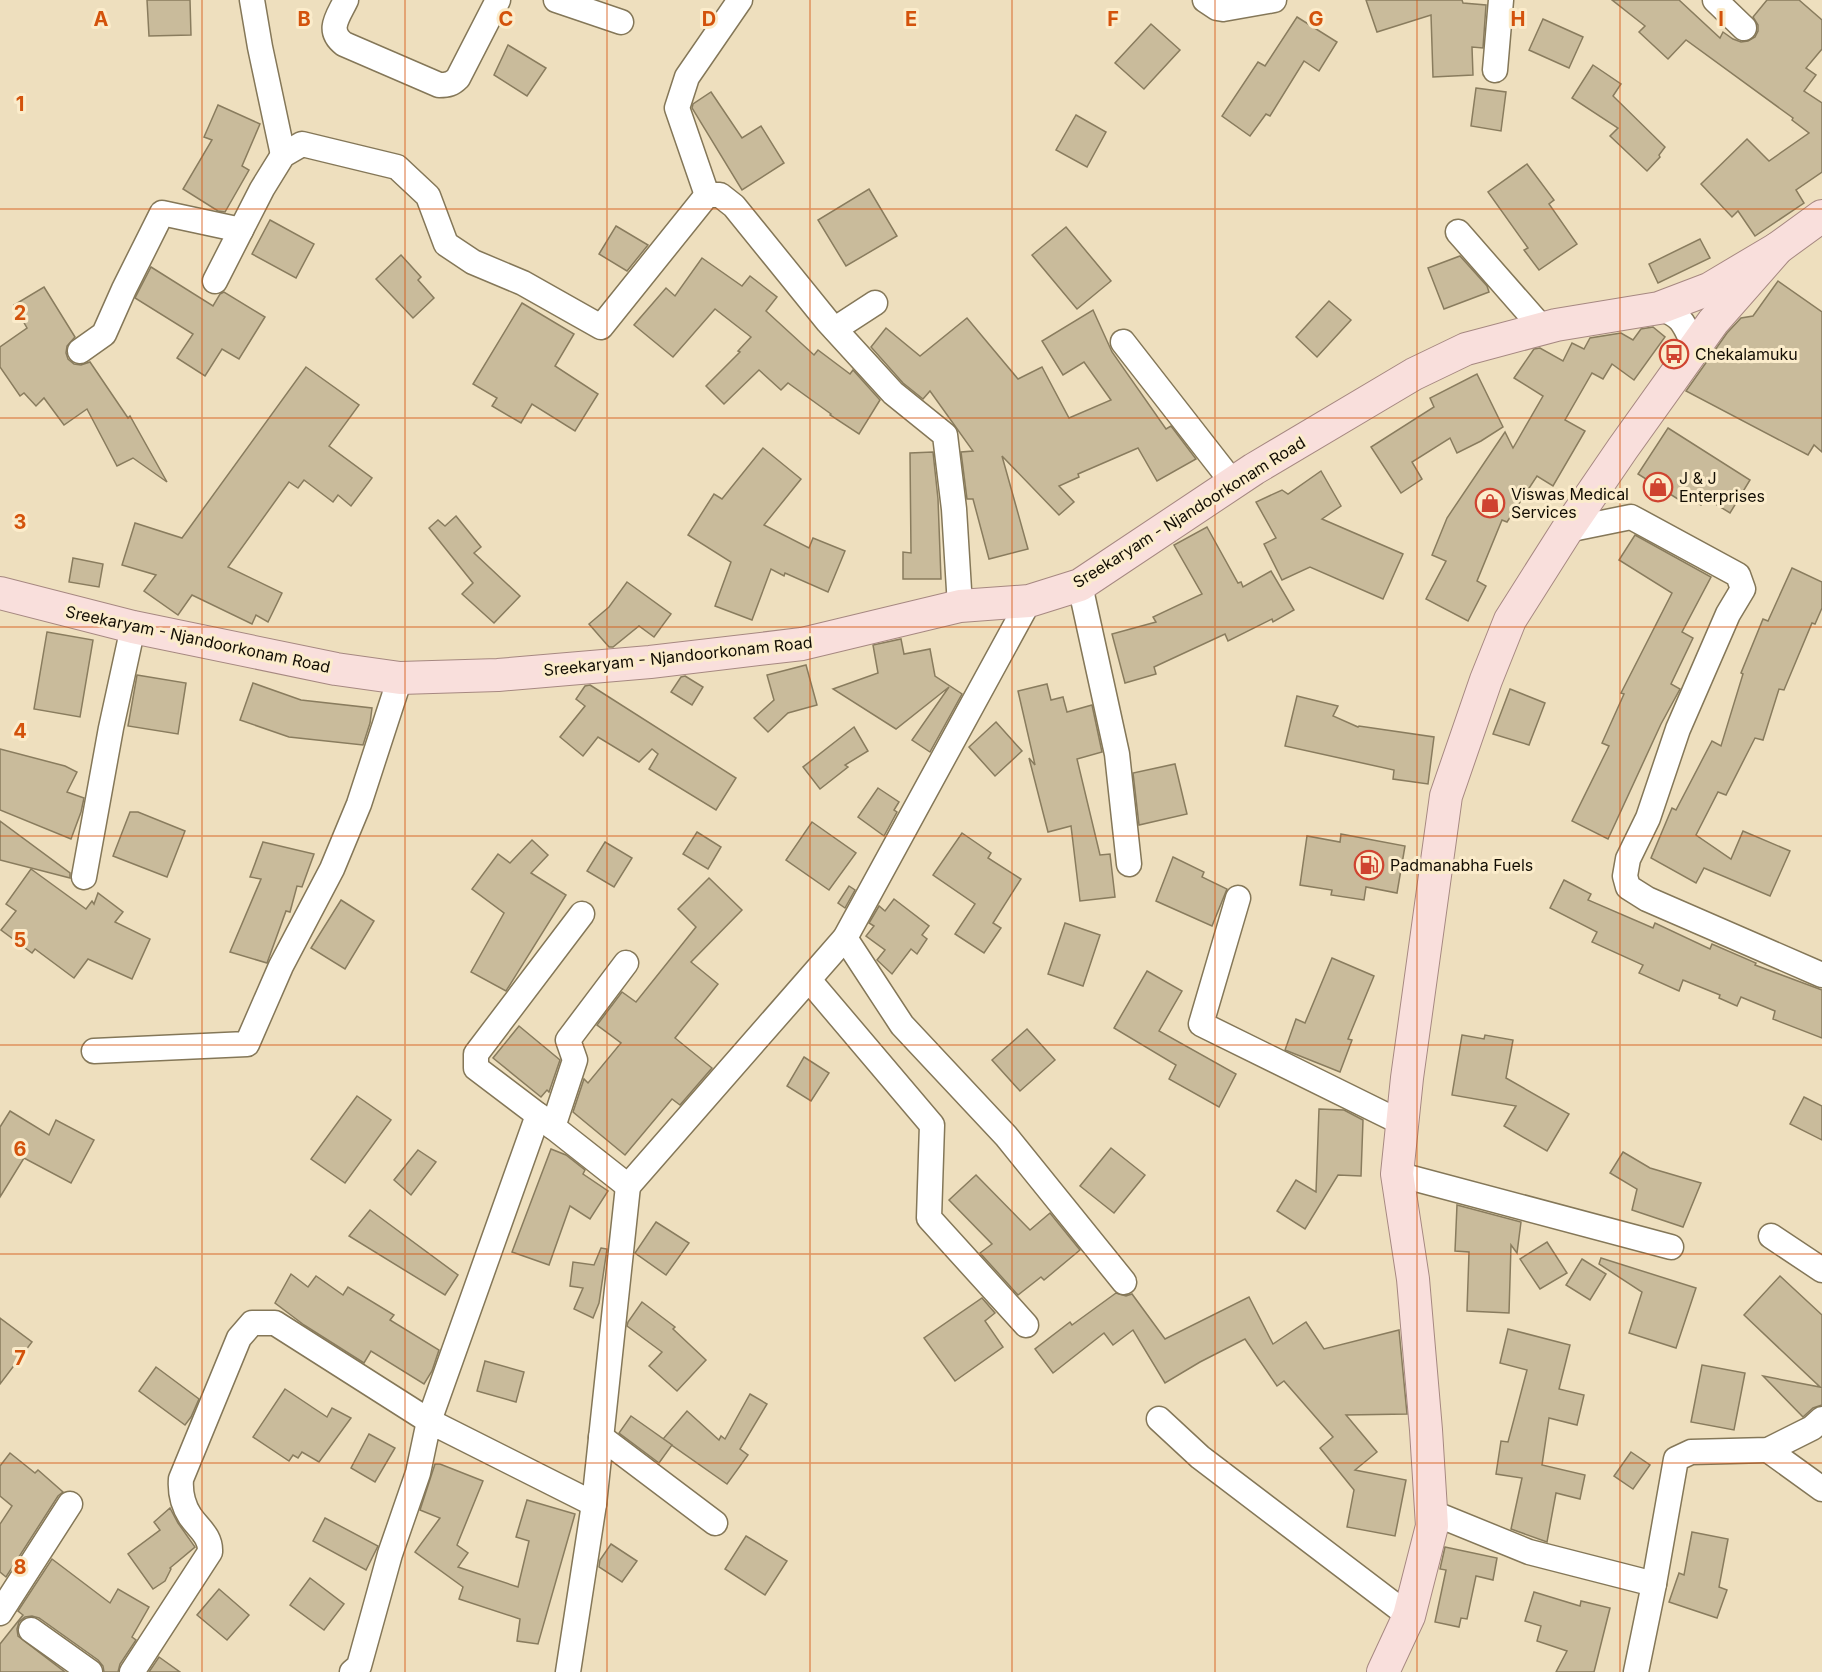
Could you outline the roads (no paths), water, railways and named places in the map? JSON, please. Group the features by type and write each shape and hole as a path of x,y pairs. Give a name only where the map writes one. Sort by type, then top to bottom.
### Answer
{"main road":[{"path":"1383,1672 1409,1616 1432,1526 1413,1279 1397,1174 1446,796 1486,680 1510,620 1567,530 1713,322 1778,248 1822,216"},
{"name":"Sreekaryam - Njandoorkonam Road","path":"0,592 133,627 336,669 400,678 498,675 650,662 802,644 960,606 1029,601 1080,585 1233,483 1414,374 1466,349 1543,329 1659,308 1709,289 1778,248"}],"street":[{"path":"252,0 283,154"},
{"path":"346,0 334,24 337,39 439,85 446,85 452,84 458,78 498,0"},
{"path":"556,0 621,22"},
{"path":"707,195 677,108 687,77 740,0"},
{"path":"1205,0 1223,9 1275,0"},
{"path":"1495,70 1501,0"},
{"path":"1715,0 1744,28"},
{"path":"215,281 262,189 283,154 302,144 397,166 428,196 446,244 473,262 524,283 601,327 707,195"},
{"path":"707,195 720,195 734,206 835,329 893,393 945,435 954,510 960,606"},
{"path":"80,351 104,334 162,213 241,230"},
{"path":"1458,232 1543,329"},
{"path":"835,329 874,303"},
{"path":"1659,308 1676,314 1686,328 1694,346"},
{"path":"1123,342 1233,483"},
{"path":"1567,530 1631,517 1738,575 1743,589 1728,614 1678,729 1648,818 1629,859 1625,876 1628,887 1647,898 1822,975"},
{"path":"1080,585 1117,754 1129,864"},
{"path":"568,1672 594,1504 628,1186 845,938 1029,601"},
{"path":"84,877 111,728 133,627"},
{"path":"94,1052 247,1044 281,966 332,869 359,804 400,678"},
{"path":"1238,898 1201,1024 1402,1123"},
{"path":"582,914 476,1054 476,1068 628,1186"},
{"path":"845,938 902,1025 1006,1136 1124,1282"},
{"path":"352,1672 359,1666 390,1554 418,1473 429,1420 545,1121 575,1060 568,1040 626,963"},
{"path":"809,981 932,1125 929,1218 1026,1325"},
{"path":"1397,1174 1671,1247"},
{"path":"1771,1236 1822,1270"},
{"path":"132,1672 210,1552 208,1538 190,1516 183,1501 181,1479 239,1338 252,1323 275,1323 429,1420 594,1504"},
{"path":"1159,1419 1200,1457 1409,1616"},
{"path":"1636,1672 1676,1459 1691,1452 1768,1450 1812,1428 1822,1419"},
{"path":"601,1437 715,1523"},
{"path":"1768,1450 1822,1489"},
{"path":"0,1613 70,1504"},
{"path":"1431,1512 1529,1552 1654,1584"},
{"path":"31,1630 90,1672"}],"place":[{"name":"Chekalamuku","path":"1674,354"},
{"name":"J & J Enterprises","path":"1658,487"},
{"name":"Viswas Medical Services","path":"1490,503"},
{"name":"Padmanabha Fuels","path":"1369,865"}]}
